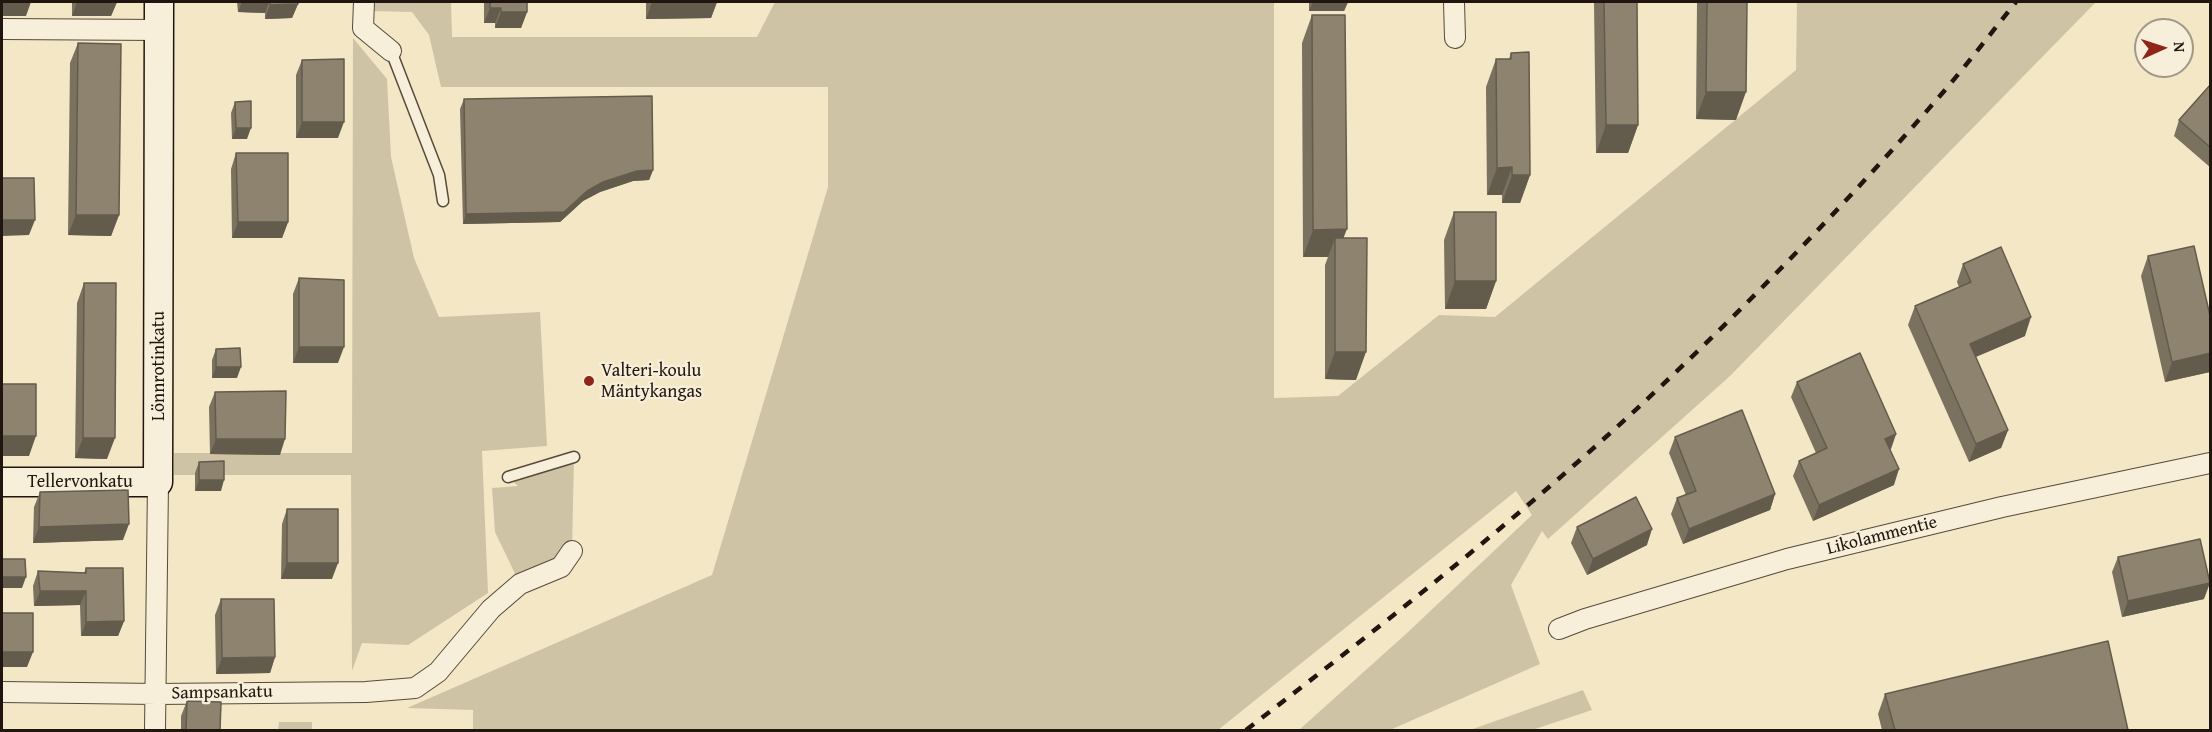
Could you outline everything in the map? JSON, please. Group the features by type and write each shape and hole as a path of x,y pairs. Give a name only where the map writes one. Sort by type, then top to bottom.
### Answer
{"street":[{"name":"Lönnrotinkatu","path":"155,730 157,694 159,2"},
{"path":"364,2 363,28 391,51"},
{"path":"1454,2 1455,38"},
{"path":"2,30 159,30"},
{"name":"Likolammentie","path":"1559,630 1585,619 1787,559 2002,507 2211,463"},
{"name":"Tellervonkatu","path":"2,482 158,482"},
{"name":"Sampsankatu","path":"2,692 157,694 376,691 415,688 438,672 490,609 520,584 561,567 572,551"}],"lane":[{"path":"391,51 439,175 443,201"},
{"path":"508,477 574,457"}],"shaded area":[{"path":"371,2 451,2 452,37 757,37 775,2 1274,2 1274,398 1338,396 1439,315 1495,317 1796,70 1797,2 2096,2 1730,376 1548,539 1542,531 1511,585 1540,664 1390,730 1299,730 1407,633 1532,515 1516,491 1218,730 473,730 473,710 407,708 712,575 828,187 828,87 441,87 429,35 412,12 371,11"},
{"path":"353,38 387,79 391,157 414,258 439,317 540,312 547,446 482,451 488,593 408,645 362,643 352,671 351,475 174,475 174,453 352,453"},
{"path":"574,457 572,551 520,584 495,532 492,488 518,486 508,477"},
{"path":"1583,690 1592,710 1532,730 1470,730"},
{"path":"279,722 312,722 312,730 278,730"}],"building":[{"path":"270,2 298,2 298,4 270,5"},
{"path":"490,2 527,2 527,12 501,12 501,8 490,8"},
{"path":"1604,2 1637,2 1638,125 1606,125"},
{"path":"1707,2 1747,2 1746,92 1706,92"},
{"path":"1312,15 1345,15 1347,229 1313,230"},
{"path":"78,43 121,44 119,215 76,215"},
{"path":"1529,52 1530,175 1512,175 1512,167 1497,168 1496,59 1511,59 1511,53"},
{"path":"344,59 344,122 302,122 302,60"},
{"path":"2211,84 2211,148 2179,120"},
{"path":"652,96 653,170 637,171 603,182 587,191 564,212 466,214 464,99"},
{"path":"251,101 251,128 236,128 235,102"},
{"path":"236,153 288,153 288,222 238,222"},
{"path":"2,178 34,178 35,220 2,220"},
{"path":"1454,212 1496,212 1496,281 1455,281"},
{"path":"1335,238 1367,238 1366,352 1335,352"},
{"path":"2194,246 2211,320 2211,353 2172,362 2148,256"},
{"path":"2001,247 2031,317 1970,344 2008,430 1976,444 1915,306 1971,282 1963,264"},
{"path":"299,278 344,280 344,347 299,347"},
{"path":"84,283 116,283 115,438 83,438"},
{"path":"240,348 241,367 216,367 216,349"},
{"path":"1860,353 1896,434 1885,439 1899,469 1819,505 1799,461 1827,448 1797,382"},
{"path":"2,384 36,384 36,436 2,436"},
{"path":"286,391 285,439 216,439 215,392"},
{"path":"1742,410 1775,494 1689,529 1677,498 1696,491 1675,437"},
{"path":"224,461 224,480 199,480 199,462"},
{"path":"128,490 129,524 39,527 40,492"},
{"path":"1636,497 1652,529 1593,559 1577,527"},
{"path":"287,509 338,509 338,563 287,563"},
{"path":"2200,539 2210,583 2128,601 2118,557"},
{"path":"2,559 25,559 26,577 2,577"},
{"path":"86,568 123,568 124,621 86,622 86,591 40,591 38,571 86,573"},
{"path":"221,599 274,599 275,657 222,658"},
{"path":"2,613 33,613 33,652 2,652"},
{"path":"2108,641 2128,730 1895,730 1885,694"},
{"path":"187,701 221,702 220,730 186,730"}],"railway":[{"path":"1246,730 1398,612 1497,531 1642,404 1795,254 1868,176 1949,85 2016,2"}],"place":[{"name":"Valteri-koulu Mäntykangas","path":"589,381"}]}
